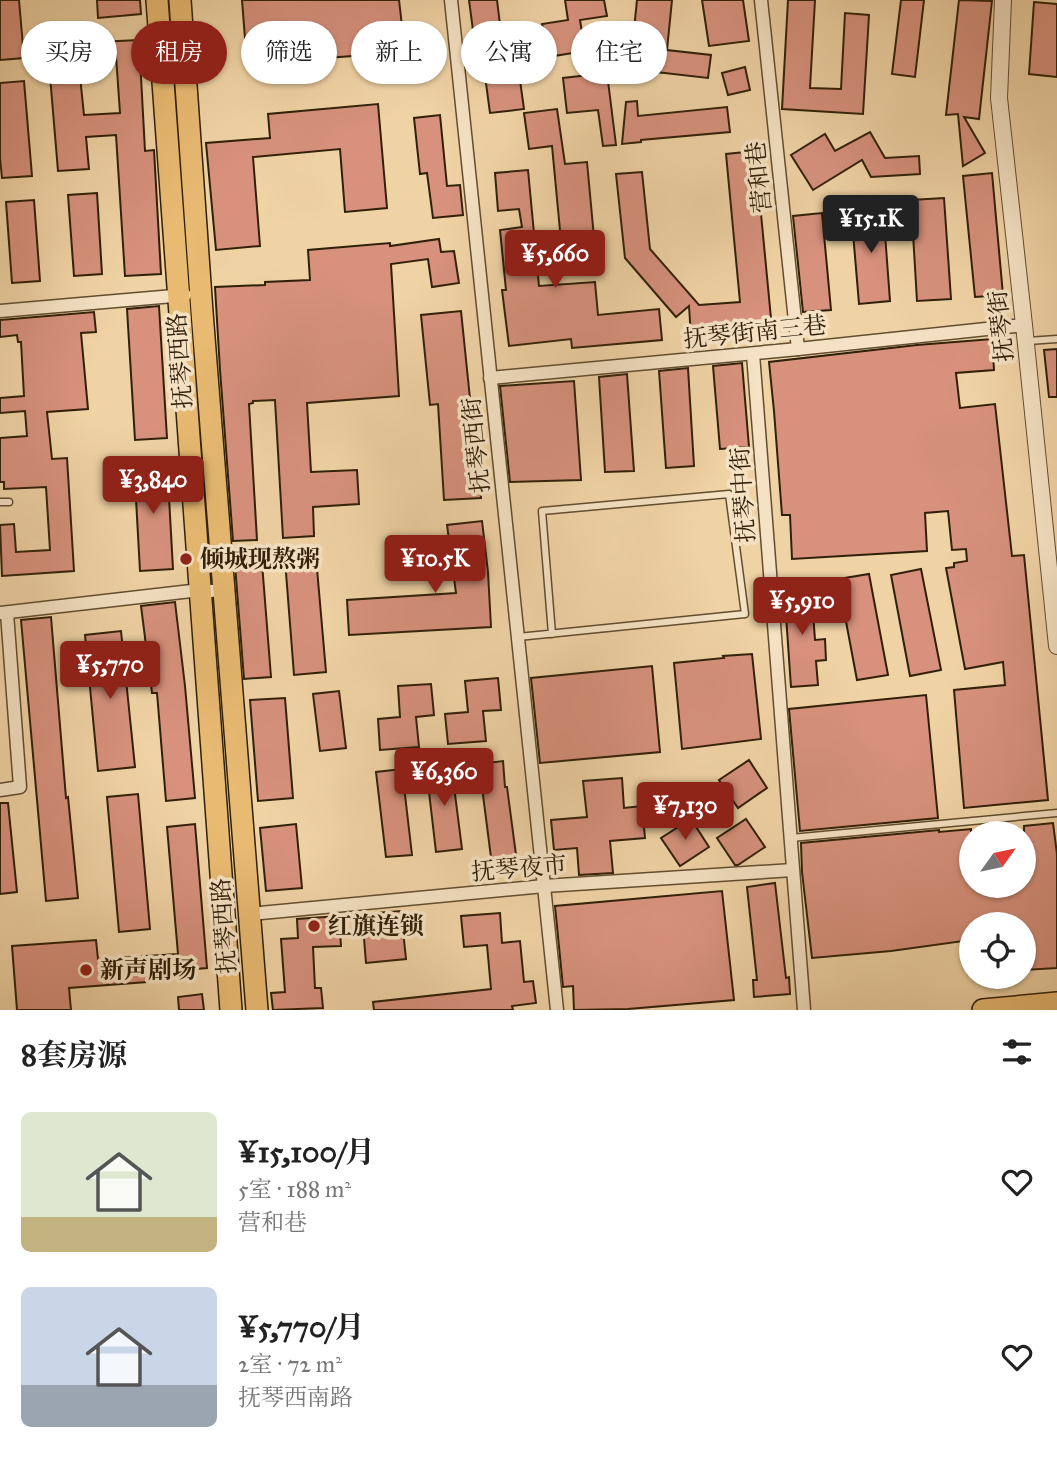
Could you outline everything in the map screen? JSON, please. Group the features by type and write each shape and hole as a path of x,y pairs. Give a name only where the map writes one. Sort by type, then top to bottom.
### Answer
{"main road":[{"name":"抚琴西路","path":"157,0 185,295 231,1010"},
{"name":"抚琴西路","path":"180,0 257,1010"},
{"path":"983,1010 1057,1003"}],"street":[{"name":"抚琴西街","path":"451,0 557,1010"},
{"name":"营和巷","path":"761,0 798,349"},
{"name":"抚琴街","path":"1003,0 999,98 1057,646"},
{"path":"0,311 185,295"},
{"name":"抚琴街南三巷","path":"490,378 798,349 1025,333"},
{"name":"抚琴中街","path":"753,354 804,1010"},
{"path":"0,790 20,788 4,613 206,591"},
{"name":"抚琴夜市","path":"250,914 544,886 793,870"}],"lane":[{"path":"1025,333 1057,339"},
{"path":"517,637 552,634 745,614 729,494 542,511 552,634"},
{"path":"0,502 9,502"},
{"path":"790,838 1057,813"}],"building":[{"path":"0,0 19,0 21,58 0,60"},
{"path":"97,0 140,0 141,14 98,18"},
{"path":"242,0 399,0 401,21 351,21 351,56 337,57 337,21 244,21"},
{"path":"469,0 497,0 500,21 472,21"},
{"path":"565,0 604,0 607,16 571,21 571,53 557,56 557,22 568,20"},
{"path":"637,0 672,0 667,50 667,21 635,21"},
{"path":"702,0 743,0 749,41 709,46"},
{"path":"788,0 815,0 810,88 841,89 845,13 869,15 863,114 782,109"},
{"path":"901,0 924,0 915,77 892,74"},
{"path":"959,0 992,1 979,119 964,117 985,153 963,166 958,114 946,115"},
{"path":"1034,2 1057,4 1057,77 1029,74"},
{"path":"131,40 131,84 141,84 145,151 154,150 161,274 125,276 116,135 86,137 89,169 58,171 51,84 81,84 84,115 120,113 117,41"},
{"path":"667,50 711,55 708,78 667,73"},
{"path":"745,67 750,90 728,95 722,73"},
{"path":"571,77 571,84 608,84 616,145 603,146 598,110 567,113 563,78"},
{"path":"21,81 21,84 24,84 32,176 2,178 0,83"},
{"path":"486,84 521,84 524,109 490,113"},
{"path":"637,101 638,116 727,107 730,132 622,144 626,102"},
{"path":"378,104 387,208 345,212 340,149 253,157 260,246 216,250 206,143 270,138 268,114"},
{"path":"557,109 565,164 587,162 596,259 563,262 552,146 529,149 524,113"},
{"path":"440,115 447,186 460,185 463,215 433,218 427,173 420,174 414,118"},
{"path":"870,132 885,158 919,156 920,174 871,177 862,160 813,190 791,155 825,134 835,151"},
{"path":"755,151 772,329 691,336 689,306 676,317 625,258 616,174 642,172 650,249 699,305 740,302 726,154"},
{"path":"528,170 539,286 595,282 598,315 659,309 662,340 572,348 571,339 509,346 502,290 506,290 500,230 522,227 519,209 498,211 495,173"},
{"path":"992,173 1003,295 975,297 963,176"},
{"path":"97,193 102,274 74,276 68,195"},
{"path":"944,198 951,299 917,301 911,200"},
{"path":"34,200 40,281 12,283 6,202"},
{"path":"883,207 890,301 859,304 851,209"},
{"path":"822,213 831,310 803,312 793,216"},
{"path":"439,239 441,252 454,251 459,283 432,287 428,259 391,264 399,396 307,403 311,472 357,470 359,504 313,507 314,536 283,538 275,400 253,401 249,404 257,540 233,541 215,287 310,280 308,250 390,243 390,246"},
{"path":"159,306 167,438 135,440 127,309"},
{"path":"461,311 472,418 476,418 481,498 444,500 438,404 430,405 421,315"},
{"path":"94,312 96,332 81,333 88,409 47,412 52,459 67,458 74,571 2,576 0,525 14,524 16,552 50,550 46,487 4,489 4,482 0,482 0,438 27,436 25,411 0,413 0,398 24,396 21,342 18,342 17,335 0,337 0,320"},
{"path":"992,339 994,370 956,373 960,408 995,404 1012,556 1024,555 1048,800 964,808 954,690 1005,685 1003,662 965,669 946,568 954,567 954,563 967,561 966,549 952,550 948,511 925,513 927,551 792,559 790,515 782,515 769,362"},
{"path":"1057,349 1057,397 1049,397 1044,350"},
{"path":"742,363 749,447 720,449 713,366"},
{"path":"688,368 694,466 666,468 659,371"},
{"path":"627,374 634,471 605,472 599,377"},
{"path":"574,381 581,480 510,482 500,386"},
{"path":"167,462 173,569 140,571 134,463"},
{"path":"482,521 491,627 349,635 347,600 456,593 447,525"},
{"path":"316,557 326,672 294,675 285,560"},
{"path":"262,563 271,677 244,679 235,565"},
{"path":"921,569 941,670 910,676 891,575"},
{"path":"869,574 888,675 857,680 838,579"},
{"path":"811,585 815,640 825,639 826,660 816,661 818,685 791,687 784,587"},
{"path":"175,602 195,798 166,801 157,693 152,693 141,606"},
{"path":"51,617 66,798 68,797 78,898 46,901 21,620"},
{"path":"121,631 135,767 98,771 85,635"},
{"path":"752,654 761,739 682,749 674,663"},
{"path":"652,666 660,752 540,763 531,678"},
{"path":"498,678 501,710 483,711 486,741 448,744 445,714 468,712 465,681"},
{"path":"431,684 434,715 416,717 419,747 380,750 378,719 400,717 398,686"},
{"path":"339,691 346,748 320,751 313,694"},
{"path":"926,695 938,818 800,831 789,709"},
{"path":"285,698 293,798 258,801 250,700"},
{"path":"749,760 767,788 738,808 719,780"},
{"path":"503,761 518,870 493,873 479,764"},
{"path":"451,763 462,849 436,852 426,766"},
{"path":"402,769 412,855 386,857 376,772"},
{"path":"622,778 624,808 642,806 645,838 610,841 613,873 579,875 577,848 554,850 551,820 587,817 583,781"},
{"path":"138,794 150,929 119,932 107,797"},
{"path":"0,803 8,803 17,892 0,894"},
{"path":"691,819 709,847 680,866 661,838"},
{"path":"746,819 765,847 735,865 717,838"},
{"path":"1053,823 1057,854 1057,968 1036,969 1036,912 959,912 959,942 812,958 801,843 959,830 959,898 1036,898 1036,825"},
{"name":"新声剧场","path":"195,824 207,968 159,972 160,981 69,988 71,1010 17,1010 12,946 96,940 98,959 178,954 167,827"},
{"path":"296,824 302,888 266,891 260,828"},
{"path":"775,883 790,994 754,997 753,980 757,980 747,887"},
{"path":"722,891 734,1000 628,1009 574,1010 573,986 563,987 555,906"},
{"path":"401,911 406,959 366,963 362,914"},
{"path":"500,913 502,943 520,941 524,982 533,981 536,1003 512,1006 513,1010 374,1010 373,1002 491,989 487,945 464,947 461,916"},
{"path":"339,916 341,946 313,947 315,988 321,988 323,1008 273,1010 271,993 285,992 281,939 298,938 297,919"},
{"path":"202,994 204,1010 179,1010 178,997"}],"place":[{"name":"倾城现熬粥","path":"186,559"},
{"name":"红旗连锁","path":"314,926"},
{"name":"新声剧场","path":"86,970"}]}
